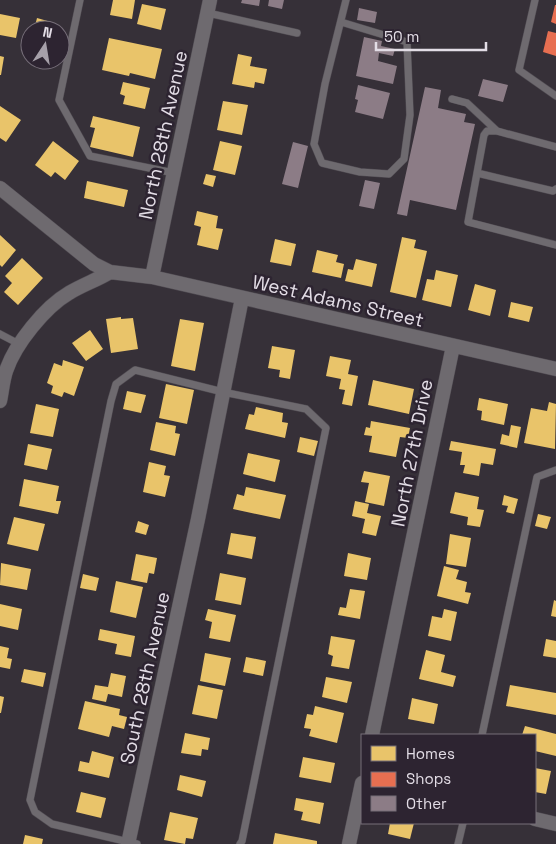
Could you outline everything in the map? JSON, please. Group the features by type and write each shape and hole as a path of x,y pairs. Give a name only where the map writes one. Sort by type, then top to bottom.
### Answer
{"street":[{"name":"North 28th Avenue","path":"152,277 209,7"},
{"name":"West Adams Street","path":"0,188 76,251 94,264 110,272 152,277 556,369"},
{"path":"0,401 6,371 19,344 53,304 70,292 92,283 110,272"},
{"path":"223,392 242,298"},
{"name":"North 27th Drive","path":"372,734 453,346"},
{"name":"South 28th Avenue","path":"131,843 223,392"},
{"path":"349,844 361,788"},
{"path":"536,819 556,824"}],"lane":[{"path":"80,0 59,100 90,156 175,173"},
{"path":"341,22 407,42 410,116 404,159 389,174 360,172 322,163 314,144 326,84 346,0"},
{"path":"535,0 519,70 556,96"},
{"path":"209,7 297,33"},
{"path":"452,99 467,103 497,131"},
{"path":"556,147 497,131 487,131 484,135 468,222 556,245"},
{"path":"477,173 553,191 556,190"},
{"path":"0,334 19,344"},
{"path":"131,843 52,824 35,812 30,800 111,401 116,384 135,370 223,392 306,409 326,428 240,844"},
{"path":"482,734 537,477 556,470"},
{"path":"458,844 463,824"}],"building: Homes":[{"path":"113,0 135,0 132,19 110,15"},
{"path":"142,4 166,9 161,30 137,24"},
{"path":"0,14 20,18 16,38 0,35"},
{"path":"109,38 162,49 155,79 130,73 129,76 102,70"},
{"path":"238,54 252,57 250,66 267,69 264,84 255,82 254,88 232,84"},
{"path":"0,56 4,57 1,75 0,75"},
{"path":"123,82 150,88 145,109 123,104 125,96 120,94"},
{"path":"223,101 248,105 242,135 217,130"},
{"path":"0,106 21,120 6,142 0,138"},
{"path":"93,116 140,127 133,157 90,147 95,128 90,127"},
{"path":"53,141 79,161 65,180 55,172 51,177 35,165"},
{"path":"220,141 242,146 235,175 213,170"},
{"path":"206,174 216,176 213,187 203,184"},
{"path":"87,181 128,190 124,207 84,198"},
{"path":"197,211 218,216 216,228 223,229 218,250 197,245 201,227 194,225"},
{"path":"0,235 16,250 2,267 0,265"},
{"path":"402,237 416,240 414,248 427,251 416,298 390,292"},
{"path":"275,239 296,244 291,266 270,262"},
{"path":"317,250 338,255 336,262 344,264 341,278 312,272"},
{"path":"22,258 43,278 18,305 4,292 12,283 5,276"},
{"path":"356,259 377,264 372,287 345,281 348,269 353,270"},
{"path":"436,270 458,275 451,307 422,300 427,279 434,280"},
{"path":"475,284 496,290 490,316 468,310"},
{"path":"511,302 533,307 529,322 508,317"},
{"path":"121,317 121,319 133,318 138,349 111,353 106,319"},
{"path":"180,319 204,323 195,371 171,366"},
{"path":"90,330 103,349 86,361 72,343"},
{"path":"272,346 295,350 290,379 279,377 280,370 268,368"},
{"path":"330,356 351,360 348,374 358,376 352,406 342,404 345,390 339,389 341,379 326,376"},
{"path":"63,360 84,367 74,396 64,392 62,397 51,393 53,386 47,383 54,363 62,366"},
{"path":"373,380 414,389 409,414 368,405"},
{"path":"166,384 194,390 187,424 159,418"},
{"path":"127,391 146,395 141,413 123,409"},
{"path":"479,398 508,404 504,425 481,420 482,411 477,410"},
{"path":"549,402 556,404 555,449 524,443 531,408 547,411"},
{"path":"36,404 59,409 53,437 30,433"},
{"path":"256,407 283,413 282,422 288,423 285,438 245,429 249,414 254,415"},
{"path":"371,421 410,428 408,438 400,437 396,457 369,452 372,436 364,435 366,427 370,428"},
{"path":"156,422 176,426 175,433 180,434 175,456 150,450"},
{"path":"511,425 521,427 517,448 500,444 502,434 509,436"},
{"path":"300,437 318,441 314,456 297,452"},
{"path":"451,441 496,449 493,465 481,463 479,476 463,473 465,465 460,465 462,452 449,450"},
{"path":"28,444 52,449 47,470 24,465"},
{"path":"248,453 280,460 275,482 243,474"},
{"path":"149,462 166,466 164,475 170,476 165,497 143,492"},
{"path":"364,471 390,476 384,506 365,502 369,483 361,482"},
{"path":"24,479 59,486 56,501 61,501 58,514 19,506"},
{"path":"246,487 286,495 280,519 233,509 237,494 244,496"},
{"path":"455,492 479,497 477,509 484,510 480,527 467,525 468,517 450,513"},
{"path":"504,495 518,499 514,514 506,512 508,506 502,505"},
{"path":"355,501 369,504 367,513 381,516 376,536 362,533 365,519 352,516"},
{"path":"538,514 551,517 547,529 535,526"},
{"path":"14,517 45,524 38,551 7,544"},
{"path":"138,521 149,525 146,535 135,532"},
{"path":"231,533 256,537 252,559 227,554"},
{"path":"450,534 471,538 466,567 446,564"},
{"path":"348,553 371,558 367,580 344,576"},
{"path":"136,554 157,558 154,574 149,573 147,583 131,580"},
{"path":"1,563 31,569 27,590 0,585"},
{"path":"444,566 459,570 456,579 467,582 465,592 471,593 468,604 437,596"},
{"path":"220,573 246,578 241,605 215,600"},
{"path":"83,574 99,578 96,591 80,588"},
{"path":"116,581 143,587 136,618 110,612"},
{"path":"350,589 365,591 360,619 338,615 340,607 346,608"},
{"path":"554,600 556,601 556,617 551,616"},
{"path":"0,604 22,609 18,630 0,626"},
{"path":"208,609 236,615 230,642 209,638 212,622 205,620"},
{"path":"444,609 457,612 451,641 428,636 432,616 442,618"},
{"path":"100,629 135,636 131,657 115,654 117,644 98,640"},
{"path":"331,636 355,640 349,669 331,666 333,656 328,654"},
{"path":"546,639 556,641 556,658 543,656"},
{"path":"0,646 9,648 7,658 12,659 10,669 0,667"},
{"path":"426,650 445,655 441,672 456,676 453,687 419,679"},
{"path":"205,653 231,658 225,686 200,681"},
{"path":"246,657 266,661 263,676 243,672"},
{"path":"24,669 46,673 43,687 21,682"},
{"path":"111,673 126,676 122,697 108,694 106,702 92,699 95,685 108,687"},
{"path":"326,677 352,682 347,703 322,697"},
{"path":"198,685 223,690 217,719 192,714"},
{"path":"510,685 556,693 556,715 506,706"},
{"path":"0,696 4,697 1,713 0,713"},
{"path":"412,698 438,704 434,724 408,719"},
{"path":"85,701 120,709 119,715 127,717 124,729 112,726 109,737 78,729"},
{"path":"315,706 344,713 337,743 309,736 311,729 304,728 307,714 313,715"},
{"path":"525,726 556,734 556,756 536,751 536,734 522,734"},
{"path":"185,733 210,738 208,750 202,749 201,756 181,753"},
{"path":"92,751 114,757 109,778 78,771 80,761 89,763"},
{"path":"303,757 335,763 331,783 299,777"},
{"path":"536,768 551,771 546,794 536,792"},
{"path":"180,775 206,781 202,797 177,790"},
{"path":"81,792 106,798 101,818 76,812"},
{"path":"296,798 324,803 320,824 301,820 303,812 294,810"},
{"path":"170,812 198,818 193,839 186,838 185,844 164,840"},
{"path":"390,824 414,824 410,839 388,834"},
{"path":"275,833 317,841 317,844 273,844"},
{"path":"25,835 43,839 42,844 23,844"}],"building: Shops":[{"path":"556,5 556,24 551,22"},
{"path":"548,31 556,33 556,56 543,52"}],"building: Other":[{"path":"242,0 260,0 259,6 241,3"},
{"path":"269,0 284,0 282,9 268,6"},
{"path":"359,8 377,12 375,23 357,20"},
{"path":"364,37 382,41 381,46 395,49 393,56 379,53 378,61 397,66 393,84 356,76"},
{"path":"483,79 508,85 503,102 478,96"},
{"path":"358,85 390,93 383,119 355,112 358,100 355,99"},
{"path":"425,87 441,90 438,108 466,114 464,122 475,124 456,210 410,200 407,216 397,214"},
{"path":"293,142 308,146 298,188 282,184"},
{"path":"365,180 380,183 374,209 359,206"}]}
